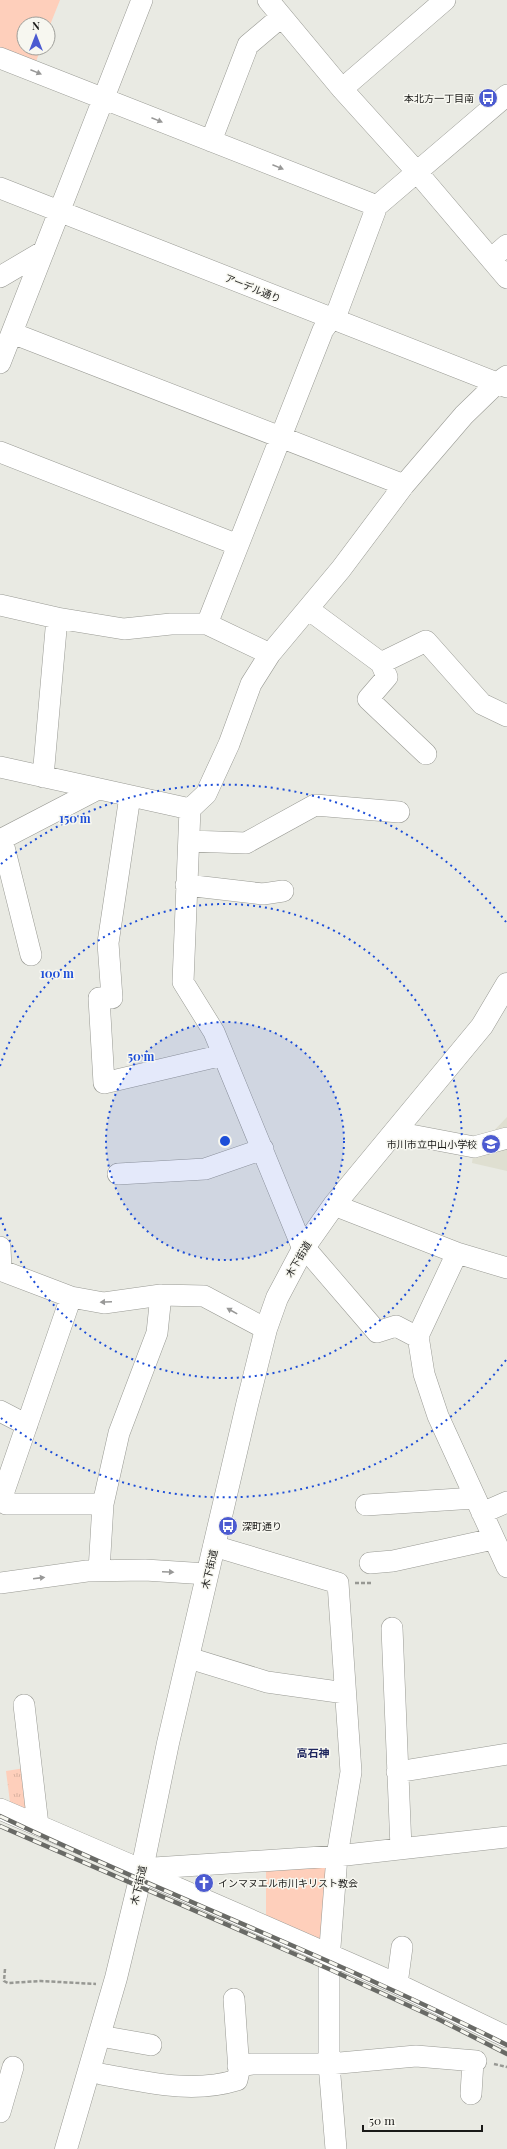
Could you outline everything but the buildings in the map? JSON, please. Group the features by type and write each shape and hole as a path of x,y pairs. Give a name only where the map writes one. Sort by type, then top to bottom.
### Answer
{"main road":[{"name":"木下街道","path":"66,2149 116,1978 142,1869 168,1744 214,1546 266,1329 277,1298 303,1248 334,1205 482,1026 507,984"}],"street":[{"path":"0,363 142,0"},
{"path":"342,89 445,0"},
{"path":"211,141 248,45 276,6 342,89 417,172 507,278"},
{"path":"0,58 377,206"},
{"path":"207,624 323,330 338,310 377,206 507,95"},
{"name":"アーデル通り","path":"0,188 331,319 503,382"},
{"path":"491,259 507,245"},
{"path":"0,277 44,251"},
{"path":"12,333 404,485"},
{"path":"418,1338 396,1326 377,1332 303,1248 214,1032 183,982 186,885 190,840 190,809 206,794 229,744 251,684 270,654 341,569 404,485 464,415 503,382"},
{"path":"0,452 238,545"},
{"path":"0,605 57,618 124,629 171,624 207,624 270,654"},
{"path":"308,609 381,663 387,677 368,699 426,754"},
{"path":"43,777 57,618"},
{"path":"381,663 426,641 482,704 507,716"},
{"path":"0,767 190,809"},
{"path":"31,955 1,840 98,789"},
{"path":"130,796 108,943 112,998 99,998 104,1083 223,1055"},
{"path":"190,840 246,843 315,805 399,812"},
{"path":"186,885 263,894 283,890"},
{"path":"395,1132 474,1147 507,1138"},
{"path":"118,1174 205,1168 263,1149"},
{"path":"334,1205 457,1253 507,1268"},
{"path":"0,1247 1,1270 71,1297 104,1303 161,1295 204,1296 266,1329"},
{"path":"457,1253 418,1338 424,1374 438,1416 493,1540 506,1561"},
{"path":"99,1571 103,1504 119,1433 157,1332 161,1295"},
{"path":"71,1297 3,1494 6,1504 103,1504"},
{"path":"0,1410 27,1425"},
{"path":"366,1505 478,1506 507,1502"},
{"path":"370,1563 393,1561 493,1540"},
{"path":"214,1546 338,1583 351,1772 337,1856 329,1954 329,2064 336,2149"},
{"path":"0,1583 99,1571 145,1570 208,1574"},
{"path":"392,1628 401,1848"},
{"path":"189,1658 266,1682 345,1693"},
{"path":"24,1705 38,1825"},
{"path":"397,1772 507,1754"},
{"path":"0,1809 142,1869 397,1984 507,2037"},
{"path":"142,1869 337,1856 507,1837"},
{"path":"397,1984 402,1947"},
{"path":"101,2074 171,2086 203,2087 237,2080 238,2066 234,1999"},
{"path":"100,2036 152,2045"},
{"path":"238,2066 252,2064 329,2064 416,2056 475,2061 471,2094"},
{"path":"0,2112 13,2067"}],"path":[{"path":"5,1969 4,1981 8,1983 41,1981 103,1984"}],"shaded area":[{"name":"市川市立中山小学校","path":"507,1117 507,1171 472,1163 474,1147 489,1136"}],"green space":[{"path":"0,0 60,0 54,16 16,16 16,56 38,56 34,67 0,53"},
{"path":"25,1768 32,1819 11,1810 6,1771"},
{"path":"266,1865 331,1866 323,1947 266,1924"}],"railway":[{"path":"0,1816 127,1874 381,1985 507,2045"},
{"path":"0,1826 329,1969 440,2020 507,2054"}],"place":[{"name":"本北方一丁目南","path":"488,98"},
{"name":"市川市立中山小学校","path":"491,1144"},
{"name":"深町通り","path":"228,1526"},
{"name":"インマヌエル市川キリスト教会","path":"204,1883"}],"district":[{"name":"高石神","path":"313,1752"}]}
